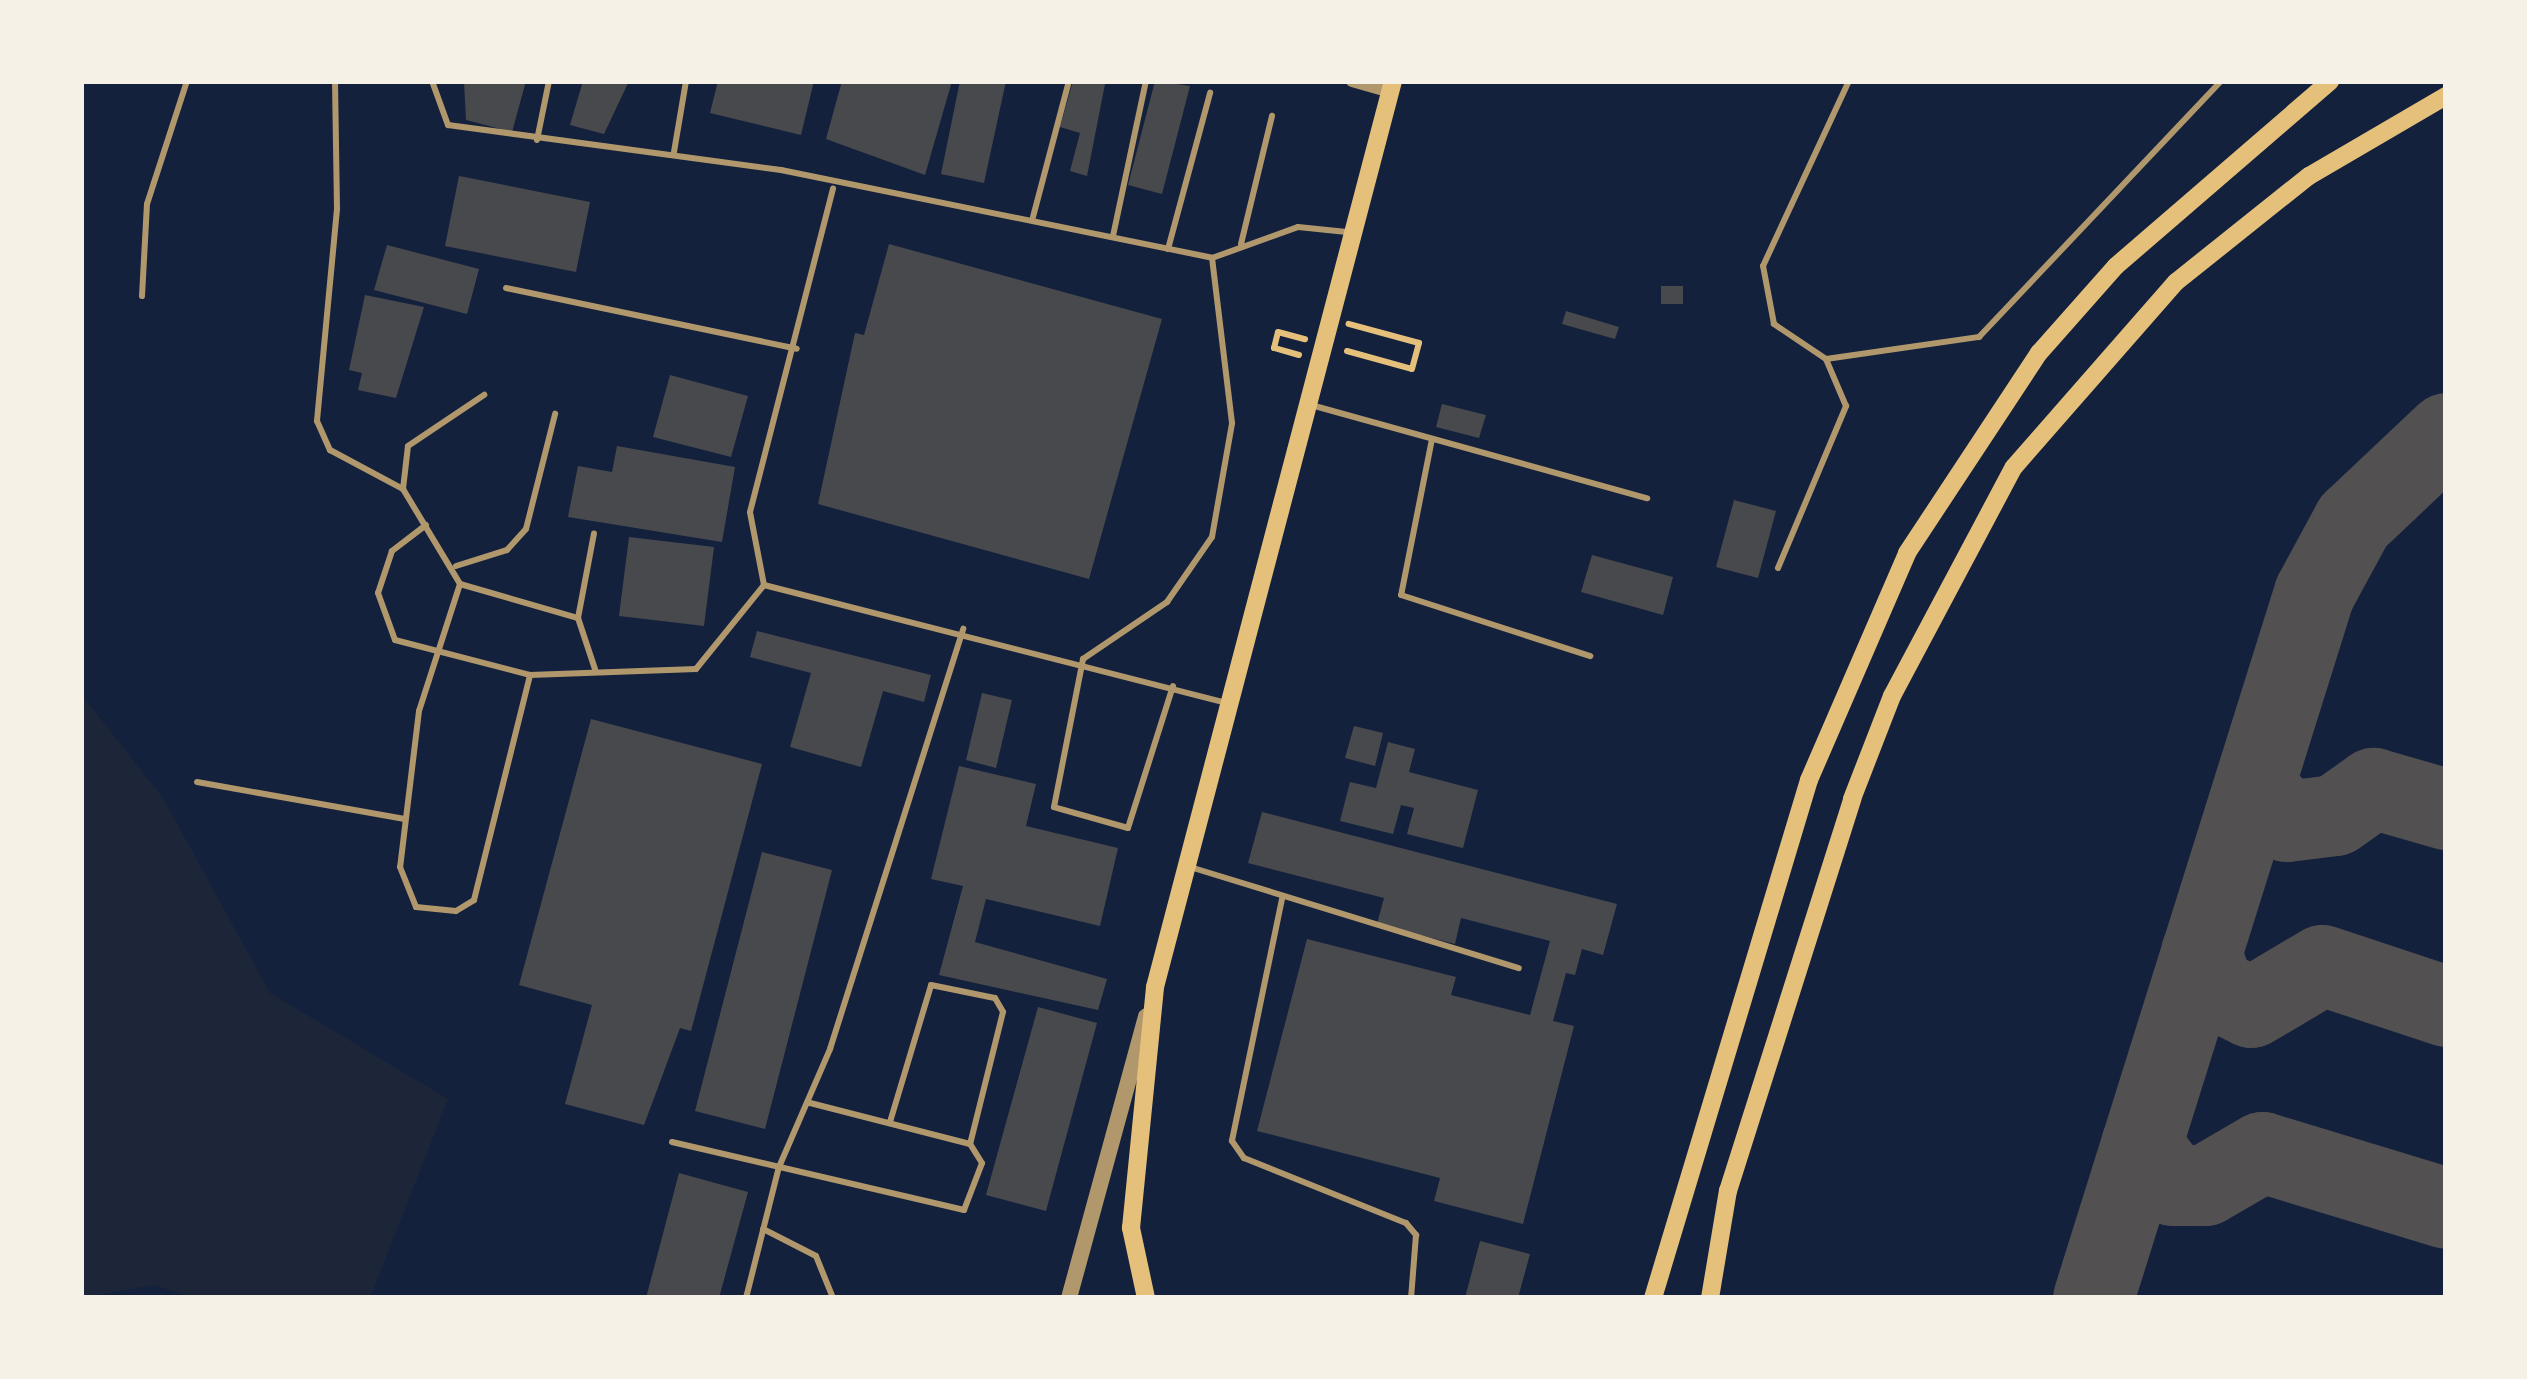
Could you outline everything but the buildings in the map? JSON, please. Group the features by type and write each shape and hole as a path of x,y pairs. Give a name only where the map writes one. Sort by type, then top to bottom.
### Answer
{"main road":[{"path":"1653,1298 1809,780 1907,553 2039,353 2116,266 2330,81"},
{"path":"1146,1298 1131,1228 1155,986 1392,87"},
{"path":"1710,1298 1728,1191 1852,799 1892,696 2014,467 2176,282 2309,176 2446,96"}],"street":[{"path":"1352,81 1392,87"},
{"path":"1069,1298 1155,986"}],"lane":[{"path":"142,296 147,205 187,81"},
{"path":"335,81 337,209 317,421 330,450 403,488 456,566 460,584 438,656 405,819 403,892 416,907 456,911 474,900 530,676"},
{"path":"432,81 431,102 448,125 537,140 674,152 833,186 1033,217 1212,258 1298,226 1353,233"},
{"path":"537,140 549,81"},
{"path":"674,152 686,81"},
{"path":"1033,217 1069,81"},
{"path":"1113,236 1146,81"},
{"path":"1778,568 1846,406 1826,359 1774,324 1763,266 1849,81"},
{"path":"1826,359 1979,338 2221,81"},
{"path":"1168,249 1210,93"},
{"path":"1241,244 1272,116"},
{"path":"426,525 392,551 378,593 395,640 438,656 530,676 595,669 696,669 764,585 750,512 797,349 833,186"},
{"path":"1173,686 1136,820 1118,830 1063,815 1054,793 1083,659 1166,602 1212,537 1232,423 1212,258"},
{"path":"506,288 797,349"},
{"path":"403,488 408,446 484,395"},
{"path":"1308,404 1647,498"},
{"path":"456,566 507,550 526,529 555,415"},
{"path":"1432,440 1401,595 1590,656"},
{"path":"594,533 578,618 595,669"},
{"path":"460,584 578,618"},
{"path":"764,585 1083,659 1229,704"},
{"path":"746,1298 779,1167 807,1102 963,629"},
{"path":"196,782 405,819"},
{"path":"1186,866 1519,968"},
{"path":"1282,899 1232,1141 1244,1158 1406,1223 1416,1235 1411,1298"},
{"path":"890,1123 927,992 940,983 995,998 1003,1012 970,1144"},
{"path":"673,1142 956,1214 982,1163 970,1144 807,1102"},
{"path":"763,1229 816,1256 833,1298"}],"path":[{"path":"1330,319 1419,343 1412,369"},
{"path":"1274,348 1278,332"}],"shaded area":[{"path":"81,694 163,798 270,993 448,1099 370,1298 194,1298 154,1285 81,1298"}],"taxiway":[{"path":"2093,1298 2314,593 2353,521 2446,433"},
{"path":"2254,785 2286,821 2335,815 2373,788 2446,809"},
{"path":"2201,952 2213,988 2251,1007 2322,965 2446,1006"},
{"path":"2141,1144 2172,1185 2205,1185 2262,1152 2446,1208"}]}
